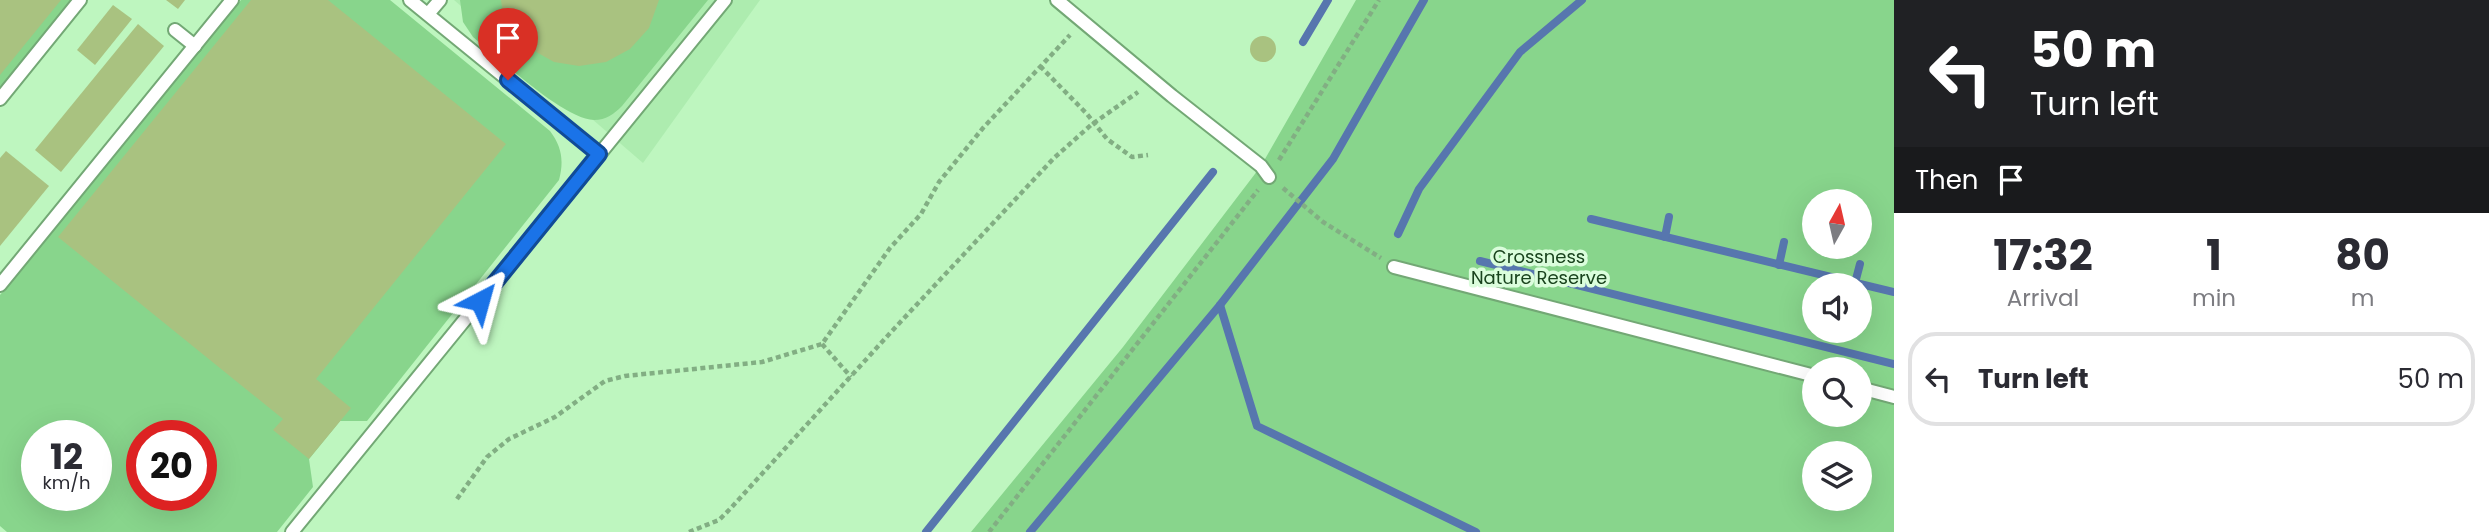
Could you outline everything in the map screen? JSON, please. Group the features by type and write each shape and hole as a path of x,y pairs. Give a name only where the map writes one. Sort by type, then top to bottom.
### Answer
{"lane":[{"path":"0,99 80,0"},
{"path":"0,285 232,0"},
{"path":"410,0 599,154"},
{"path":"428,14 440,0"},
{"path":"292,532 725,0"},
{"path":"1056,0 1261,166 1269,177"},
{"path":"175,30 195,46"},
{"path":"1394,267 1802,373"},
{"path":"1872,391 1894,397"}],"path":[{"path":"989,532 1269,177 1379,0"},
{"path":"457,499 487,457 500,445 555,417 605,381 625,376 762,362 822,344 890,248 921,214 939,182 983,128 1083,21"},
{"path":"1040,66 1107,139 1132,157 1148,156"},
{"path":"689,532 719,520 1054,158 1094,123 1142,89 1151,78"},
{"path":"1269,177 1323,222 1394,267"},
{"path":"822,344 851,377"}],"shaded area":[{"path":"454,0 760,0 643,163"}],"green space":[{"path":"0,0 72,0 0,89"},
{"path":"241,0 390,0 550,131 562,160 559,180 367,421 340,421 309,459 313,487 277,532 7,532 0,526 0,295"},
{"path":"460,0 708,0 622,106 610,116 594,120 566,110 549,99 473,37 463,22"},
{"name":"Crossness Nature Reserve","path":"1356,0 1894,0 1894,532 971,532 1123,347 1261,166"}],"building":[{"path":"0,0 61,0 0,75"},
{"path":"166,0 185,0 178,9"},
{"path":"251,0 328,0 506,144 316,379 351,408 309,459 273,430 283,419 58,237"},
{"path":"501,0 659,0 649,28 630,49 606,62 579,66 554,62 531,49 513,31"},
{"path":"113,5 132,19 95,65 77,50"},
{"path":"138,24 164,46 61,172 35,150"},
{"path":"1263,36 1272,40 1276,49 1272,58 1263,62 1254,58 1250,49 1254,40"},
{"path":"6,151 49,186 0,246 0,158"}],"waterway":[{"path":"1303,42 1328,0"},
{"path":"1030,532 1220,305 1333,159 1424,0"},
{"path":"1398,234 1419,189 1520,52 1582,0"},
{"path":"926,532 1213,172"},
{"path":"1665,237 1669,217"},
{"path":"1591,219 1894,292"},
{"path":"1779,265 1784,242"},
{"path":"1480,261 1894,364"},
{"path":"1858,273 1860,264"},
{"path":"1220,305 1257,426 1476,532"}],"route":[{"path":"480,301 599,154 508,80"}]}
